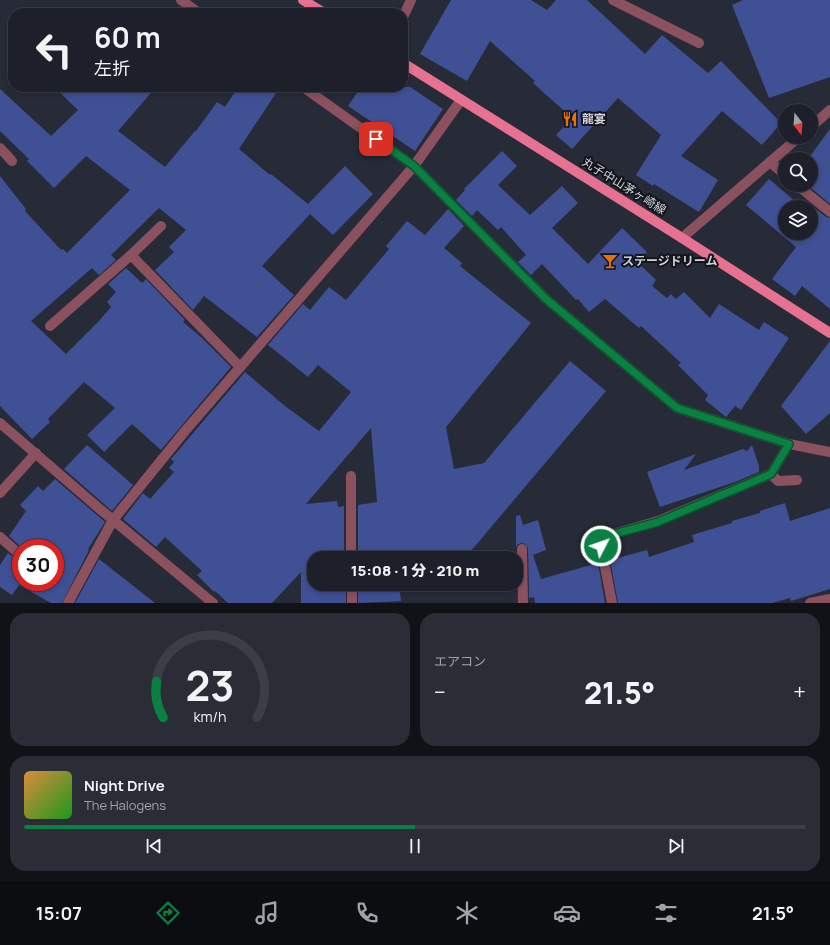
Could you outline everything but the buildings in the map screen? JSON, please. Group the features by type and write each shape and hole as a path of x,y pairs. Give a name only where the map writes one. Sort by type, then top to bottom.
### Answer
{"main road":[{"path":"303,0 316,8"},
{"name":"丸子中山茅ヶ崎線","path":"408,66 682,238 830,333"}],"street":[{"path":"181,0 192,8"},
{"path":"613,0 699,43"},
{"path":"310,92 414,166 546,299 677,408 789,444 830,452"},
{"path":"68,603 113,520 185,431 414,166 461,100"},
{"path":"818,121 830,110"},
{"path":"682,238 791,144"},
{"path":"0,148 12,161"},
{"path":"770,162 778,169"},
{"path":"806,192 830,212"},
{"path":"50,326 131,255 161,226"},
{"path":"131,255 240,368"},
{"path":"0,423 213,603"},
{"path":"612,603 601,546 607,536 658,522 771,474 789,444"},
{"path":"0,493 36,453"},
{"path":"771,474 778,481 797,480"},
{"path":"351,476 351,551"},
{"path":"0,537 12,548"},
{"path":"522,549 523,603"},
{"path":"352,591 352,603"},
{"path":"810,603 830,598"}],"place":[{"name":"龍宴","path":"570,119"},
{"name":"ステージドリーム","path":"610,261"}],"route":[{"path":"376,139 414,166 546,299 677,408 789,444 771,474 658,522 607,536 601,546"}]}
